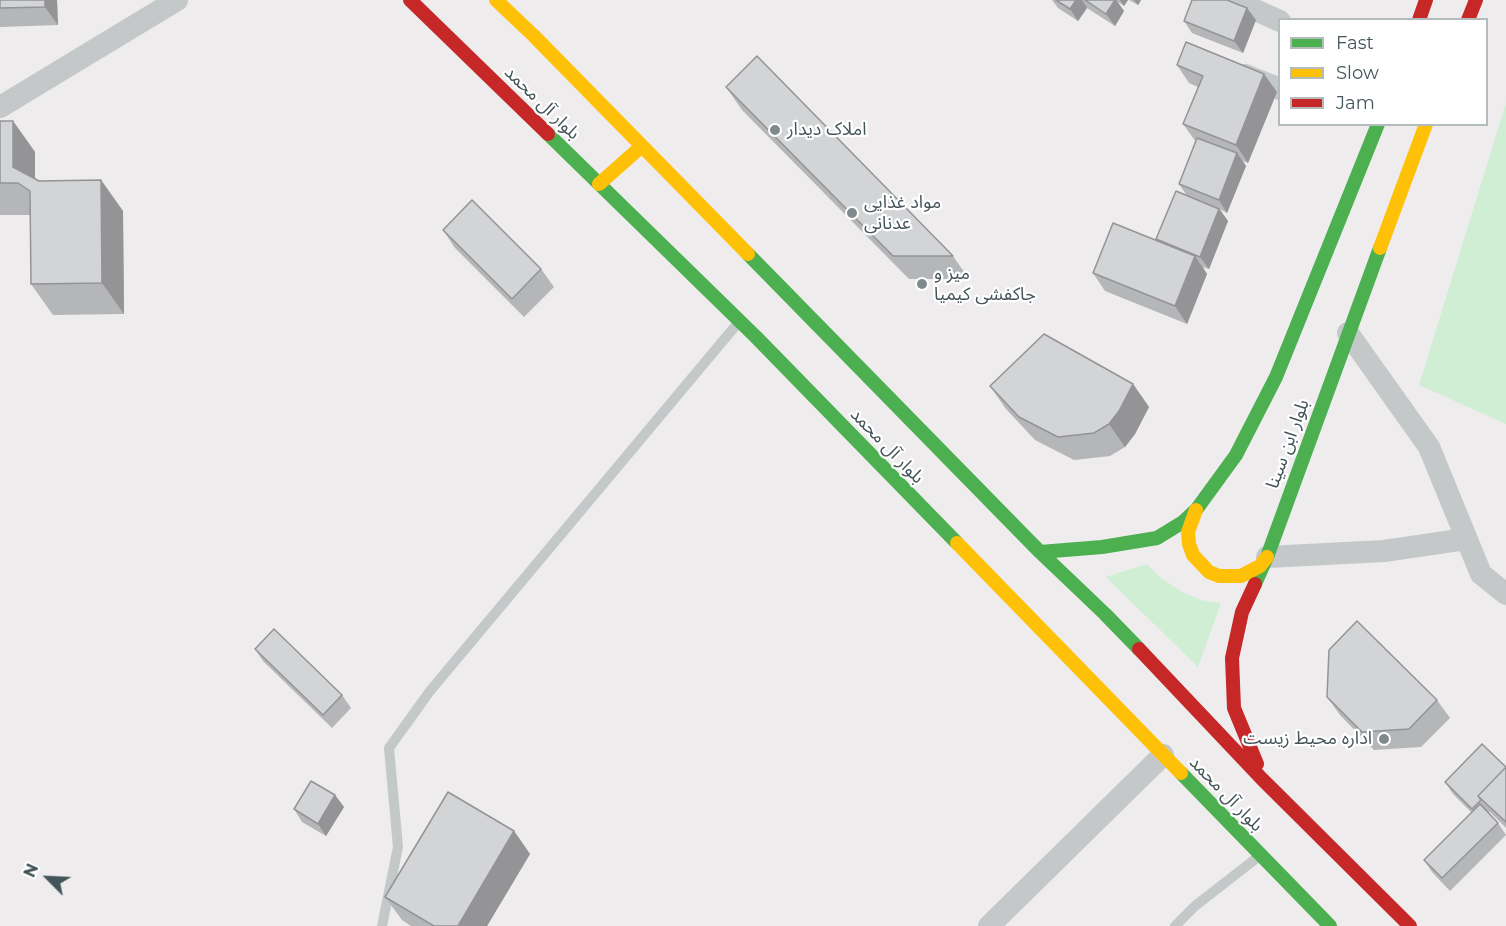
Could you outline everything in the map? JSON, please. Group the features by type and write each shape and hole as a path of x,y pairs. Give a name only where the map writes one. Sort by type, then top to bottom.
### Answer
{"main road":[{"name":"بلوار آل محمد","path":"410,0 740,322 1330,926"},
{"name":"بلوار آل محمد","path":"496,0 1040,552 1105,614 1262,779 1410,926"},
{"path":"1420,18 1426,0"},
{"path":"1469,18 1476,0"},
{"name":"بلوار ابن سینا","path":"1040,552 1102,547 1157,538 1183,522 1196,510 1236,455 1276,376 1374,126"},
{"name":"بلوار ابن سینا","path":"1262,779 1234,708 1232,657 1242,612 1267,557 1425,126"},
{"path":"599,184 642,146"},
{"path":"1196,510 1188,532 1189,544 1193,555 1209,572 1219,576 1241,576 1260,566 1267,557"}],"street":[{"path":"0,107 177,0"},
{"path":"1233,0 1278,20"},
{"path":"1221,65 1278,88"},
{"path":"1348,333 1429,447 1481,574 1506,594"},
{"path":"1267,557 1384,551 1466,539"},
{"path":"989,926 1163,755"}],"lane":[{"path":"382,926 398,847 389,748 430,691 740,322"},
{"path":"1175,926 1194,906 1260,855"}],"green space":[{"path":"1506,103 1506,424 1419,385"},
{"path":"1147,564 1157,575 1182,592 1201,600 1221,603 1198,667 1106,577"}],"building":[{"path":"0,0 45,0 45,7 0,8"},
{"path":"1056,0 1076,0 1070,9"},
{"path":"1085,0 1115,0 1106,14"},
{"path":"1192,0 1227,0 1247,8 1234,41 1184,21"},
{"path":"1186,42 1264,74 1236,145 1183,124 1203,76 1177,65"},
{"path":"757,56 953,256 893,256 726,87"},
{"path":"0,121 13,121 13,167 39,181 101,180 102,283 31,284 30,191 18,183 0,183"},
{"path":"1197,138 1237,153 1219,200 1179,184"},
{"path":"1176,191 1219,209 1200,257 1156,239"},
{"path":"472,200 541,269 512,299 443,230"},
{"path":"1113,223 1195,256 1175,306 1093,273"},
{"path":"1044,334 1133,384 1119,411 1109,424 1094,433 1058,437 1019,417 990,386"},
{"path":"1357,621 1437,700 1409,729 1362,732 1327,697 1329,650"},
{"path":"274,629 342,695 323,715 255,649"},
{"path":"1482,744 1506,767 1478,796 1481,800 1472,809 1445,782"},
{"path":"1506,767 1506,822 1478,796"},
{"path":"311,781 335,795 318,824 294,809"},
{"path":"448,792 514,831 458,926 434,926 385,897"},
{"path":"1480,804 1498,823 1442,878 1424,860"}],"traffic: fast":[{"path":"1040,552 1102,547 1157,538 1183,522 1196,510 1236,455 1276,377 1377,126"},
{"path":"548,134 756,337 957,543"},
{"path":"1255,584 1267,557 1380,248"},
{"path":"748,254 1040,552 1139,649"},
{"path":"1181,773 1330,926"}],"traffic: slow":[{"path":"496,0 748,254"},
{"path":"1380,248 1425,126"},
{"path":"599,184 642,146"},
{"path":"1196,510 1188,532 1189,544 1193,555 1209,572 1219,576 1241,576 1260,566 1267,557"},
{"path":"957,543 1181,773"}],"traffic: jam":[{"path":"410,0 548,134"},
{"path":"1420,18 1426,0"},
{"path":"1469,18 1476,0"},
{"path":"1255,584 1242,612 1232,658 1234,708 1257,764"},
{"path":"1139,649 1262,779 1410,926"}],"place":[{"name":"املاک دیدار","path":"775,130"},
{"name":"مواد غذایی عدنانی","path":"852,213"},
{"name":"میز و جاکفشی کیمیا","path":"922,284"},
{"name":"اداره محیط زیست","path":"1384,739"}]}
